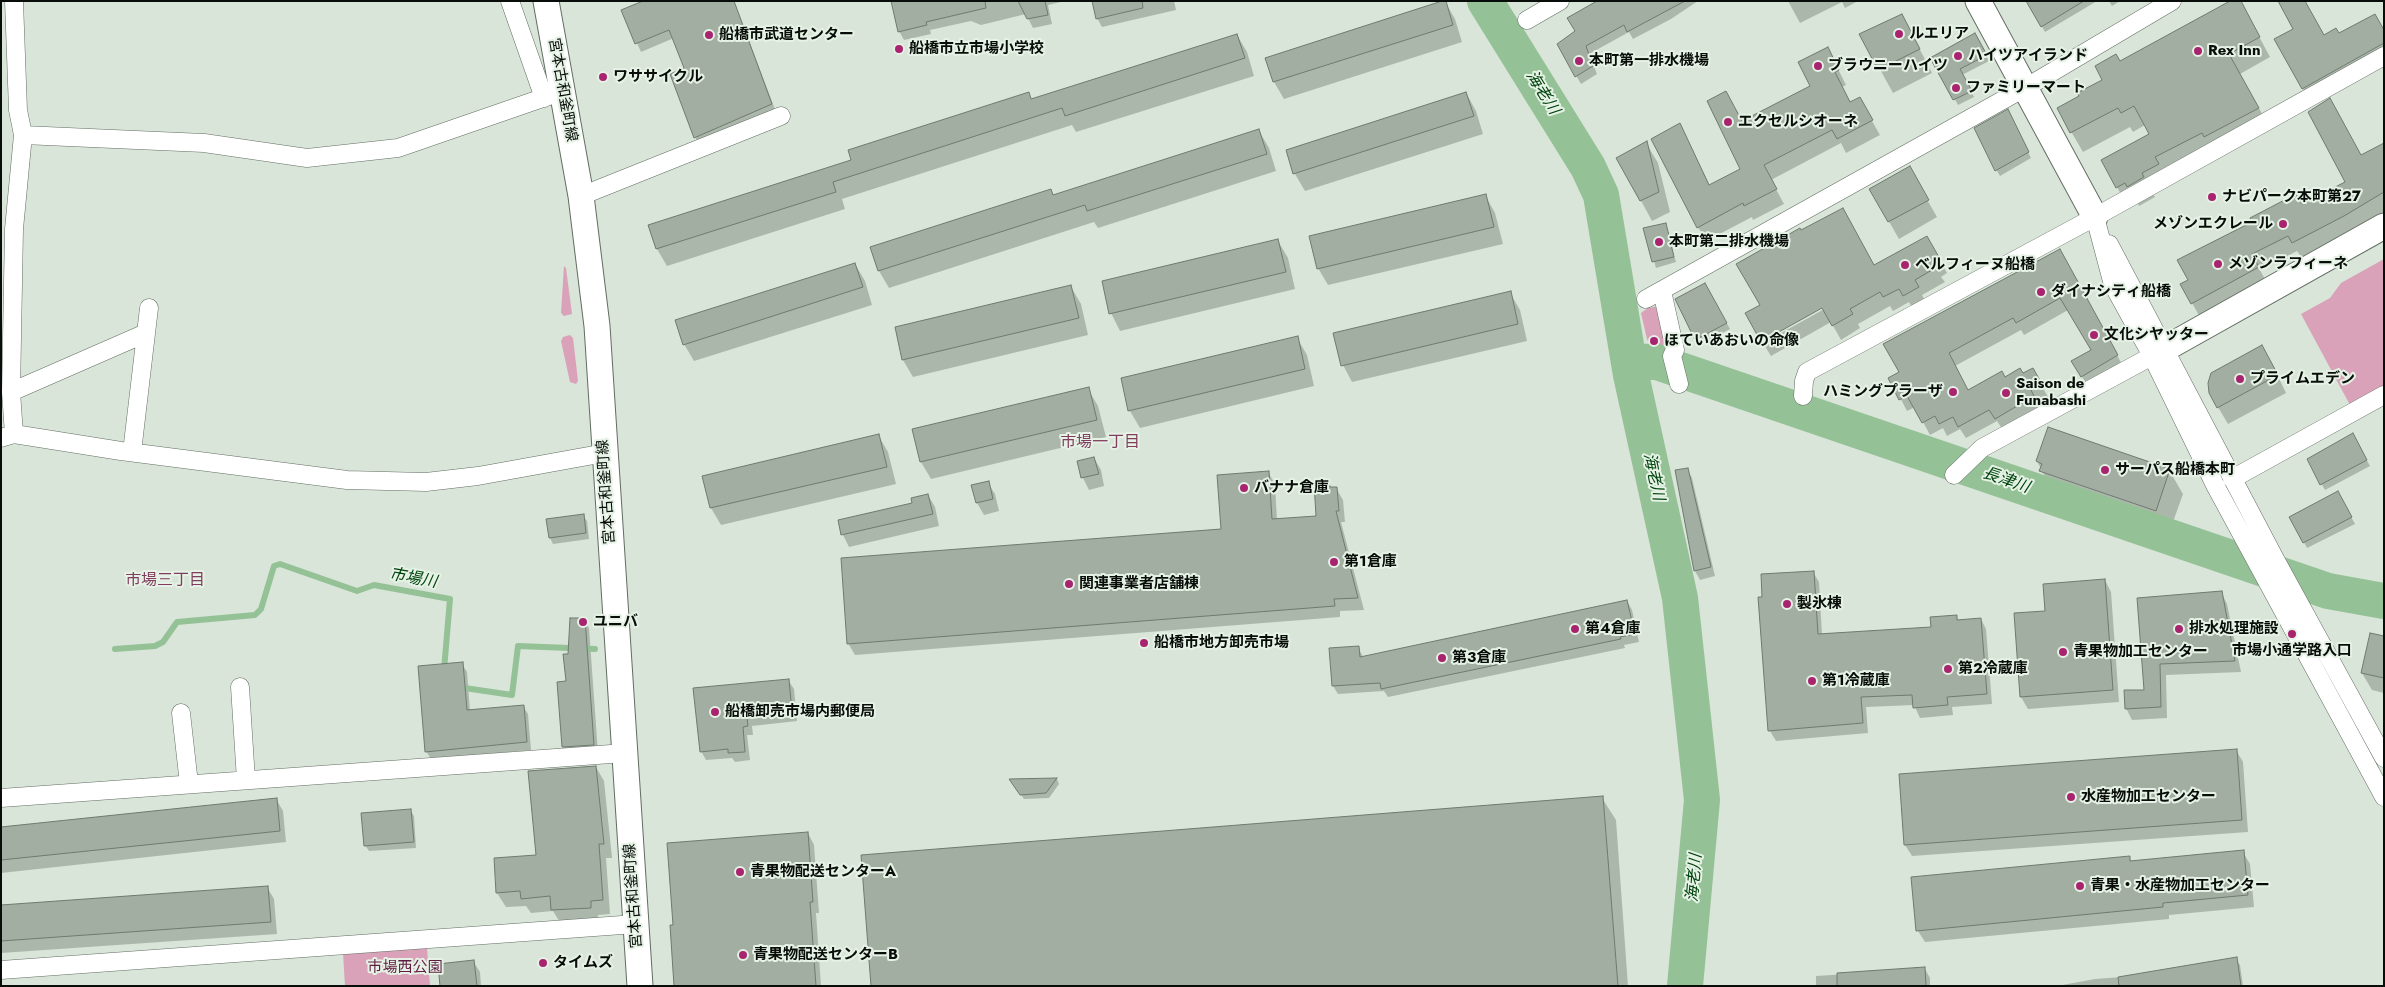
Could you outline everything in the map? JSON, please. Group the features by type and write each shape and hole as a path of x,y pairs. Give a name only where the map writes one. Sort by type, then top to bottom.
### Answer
{"street":[{"path":"14,1 18,110 23,134 14,228 11,392 8,436 336,480 426,482 478,476 605,453"},
{"path":"23,134 204,143 307,158 398,148 553,94 510,1"},
{"name":"宮本古和釜町線","path":"546,1 553,94 582,196 596,326 640,986"},
{"path":"1527,20 1560,1"},
{"path":"1978,1 2095,217 2158,353 2216,487 2384,797"},
{"path":"1646,299 2026,87 2172,1"},
{"path":"1803,396 1807,372 2095,217 2384,56"},
{"path":"582,196 781,116"},
{"path":"1954,474 1982,448 2158,353 2384,226"},
{"path":"1662,291 1675,350 1672,356 1678,382"},
{"path":"132,452 149,308"},
{"path":"11,392 146,333"},
{"path":"2158,353 2232,479 2300,607 2384,758"},
{"path":"2232,479 2384,395"},
{"path":"240,687 246,780"},
{"path":"181,713 190,784"},
{"path":"1,798 625,753"},
{"path":"1,970 636,924"}],"green space":[{"path":"2384,259 2384,387 2350,405 2301,314 2330,298 2341,283"},
{"path":"564,266 566,268 572,314 564,316 561,313"},
{"path":"1659,306 1667,340 1661,352 1652,350 1647,339 1641,313 1648,308"},
{"path":"570,335 573,338 578,381 576,384 570,382 561,341 563,337"},
{"name":"市場西公園","path":"427,948 430,986 345,986 343,953"}],"building":[{"name":"船橋市武道センター","path":"643,1 734,1 772,104 694,138 670,74 684,68 669,30 635,44 621,10"},
{"path":"891,1 985,1 986,8 926,22 927,25 898,32"},
{"path":"1018,1 1045,1 1048,15 1027,19"},
{"path":"1092,1 1142,1 1143,8 1096,19"},
{"path":"1446,1 1453,25 1273,82 1265,58"},
{"path":"1597,1 1685,1 1627,32 1624,25 1586,46 1593,66 1575,77 1557,44 1575,31 1567,18"},
{"path":"2026,1 2084,1 2041,27"},
{"path":"2230,1 2241,1 2260,37 2229,54 2259,108 2204,137 2202,133 2155,157 2159,164 2142,173 2144,177 2127,187 2125,183 2116,188 2101,160 2149,134 2134,106 2121,113 2118,108 2070,133 2057,108 2079,96 2077,93 2102,80 2095,66 2116,54 2120,61"},
{"path":"2278,1 2305,1 2324,35 2336,28 2339,33 2375,14 2384,30 2384,43 2302,89 2274,39 2293,29"},
{"path":"1902,14 1920,49 1878,70 1859,34"},
{"name":"ハイツアイランド","path":"1975,33 1987,55 1960,69 1972,91 1953,100 1930,58"},
{"path":"1237,34 1245,58 1065,116 1062,108 833,182 836,192 656,249 648,225 851,160 848,150 1029,92 1031,99"},
{"path":"1828,47 1839,70 1835,72 1850,102 1860,97 1873,120 1837,139 1832,130 1764,165 1777,189 1744,206 1743,203 1697,228 1651,139 1680,123 1709,185 1740,169 1707,101 1726,91 1742,121 1810,86 1798,62"},
{"path":"1466,92 1474,116 1293,174 1286,150"},
{"path":"2330,98 2361,155 2384,143 2384,192 2344,216 2292,243 2288,236 2252,254 2259,267 2191,304 2180,284 2188,280 2177,260 2252,222 2250,218 2296,194 2302,204 2345,182 2308,112"},
{"path":"2008,109 2029,152 1995,171 1974,128"},
{"path":"1259,129 1267,154 1087,211 1085,205 878,271 870,247 1051,189 1053,195"},
{"path":"1647,141 1659,192 1640,201 1616,158"},
{"path":"1910,166 1929,200 1888,222 1869,189"},
{"path":"1486,194 1494,227 1317,269 1309,236"},
{"path":"1843,208 1874,265 1927,236 1940,259 1934,262 1937,267 1915,280 1919,287 1903,296 1899,289 1883,297 1880,292 1850,309 1853,314 1832,326 1822,308 1761,342 1745,313 1760,305 1736,264 1800,228 1801,230"},
{"name":"本町第二排水機場","path":"1666,223 1674,257 1652,262 1643,228"},
{"path":"1278,239 1286,272 1109,314 1102,281"},
{"path":"2060,249 2118,355 2081,377 2071,361 2091,350 2060,298 2016,323 2013,318 1949,353 1968,390 2002,371 2005,377 2020,368 2023,373 2033,368 2042,384 2031,390 2034,396 1995,419 1989,410 1958,427 1953,417 1939,424 1935,416 1922,423 1907,396 1899,400 1888,378 1899,372 1883,344"},
{"path":"855,263 863,287 683,345 675,320"},
{"path":"1705,283 1727,323 1695,340 1675,299"},
{"path":"1071,285 1079,318 902,360 895,327"},
{"path":"1511,291 1518,324 1341,366 1333,333"},
{"path":"1298,336 1305,369 1128,411 1121,378"},
{"name":"プライムエデン","path":"2262,345 2278,375 2217,408 2209,393 2208,383 2211,373"},
{"path":"1089,387 1097,420 920,462 912,429"},
{"name":"サーパス船橋本町","path":"2048,427 2170,469 2156,511 2039,471 2042,464 2036,461"},
{"path":"2353,433 2367,460 2320,485 2307,459"},
{"path":"879,434 887,467 710,508 702,476"},
{"path":"1094,457 1099,474 1081,478 1077,461"},
{"path":"1688,468 1711,567 1694,571 1675,470"},
{"name":"関連事業者店舗棟","path":"1269,471 1272,519 1316,516 1314,483 1329,482 1330,487 1337,487 1339,511 1336,511 1358,598 1334,599 1335,606 847,644 841,558 1221,529 1217,475"},
{"path":"989,481 993,499 976,503 971,485"},
{"path":"2338,491 2352,517 2303,543 2289,517"},
{"path":"928,494 933,514 841,535 838,520 912,503 911,498"},
{"path":"584,514 586,533 549,538 546,519"},
{"path":"1814,571 1818,634 1931,627 1930,617 1957,615 1957,620 1981,618 1987,694 1947,697 1948,705 1913,708 1912,695 1861,697 1863,723 1768,731 1758,597 1762,597 1761,574"},
{"name":"青果物加工センター","path":"2105,579 2113,690 2020,697 2014,613 2045,611 2043,584"},
{"name":"排水処理施設","path":"2222,591 2235,661 2160,664 2161,707 2125,709 2124,690 2144,690 2137,598"},
{"path":"1627,600 1635,634 1620,637 1621,639 1381,689 1380,683 1332,686 1329,648 1359,646 1360,657"},
{"path":"570,618 585,618 594,745 562,747 557,682 566,681 563,654 568,654"},
{"path":"2370,633 2384,636 2384,678 2361,673"},
{"path":"463,662 467,710 524,705 527,742 425,752 418,666"},
{"path":"789,679 792,712 747,717 748,726 743,727 745,752 728,753 728,749 700,752 693,688"},
{"name":"水産物加工センター","path":"2237,749 2242,820 1904,845 1899,774"},
{"path":"596,766 604,844 599,844 603,900 591,901 591,908 551,910 550,896 521,899 520,891 496,893 494,858 536,855 528,771"},
{"path":"1057,778 1046,793 1020,795 1009,779"},
{"path":"1603,796 1618,986 871,986 861,855"},
{"path":"277,798 280,831 1,860 1,827"},
{"path":"411,809 414,842 364,846 361,813"},
{"path":"808,832 813,902 810,902 816,986 674,986 670,925 673,925 667,843"},
{"name":"青果・水産物加工センター","path":"2244,850 2248,895 2163,903 2163,907 1916,931 1911,877 2130,856 2130,861"},
{"path":"268,886 271,922 1,941 1,905"},
{"path":"2237,957 2241,986 2119,986 2118,977"},
{"path":"474,960 477,986 440,986 438,964"},
{"path":"1925,967 1926,986 1837,986 1837,973"}],"waterway":[{"name":"海老川","path":"1485,1 1588,167 1601,195 1631,375 1680,598 1702,800 1685,986"},
{"name":"長津川","path":"1629,361 1657,362 2328,591 2384,601"},
{"name":"市場川","path":"115,649 155,646 163,642 177,622 255,615 261,609 274,566 280,564 357,591 374,585 450,599 444,670"},
{"name":"市場川","path":"458,687 512,695 518,646 595,649"}],"place":[{"name":"ルエリア","path":"1899,34"},
{"name":"船橋市武道センター","path":"709,35"},
{"name":"船橋市立市場小学校","path":"899,49"},
{"name":"Rex Inn","path":"2198,51"},
{"name":"ハイツアイランド","path":"1958,56"},
{"name":"本町第一排水機場","path":"1579,61"},
{"name":"ブラウニーハイツ","path":"1818,66"},
{"name":"ワササイクル","path":"603,77"},
{"name":"ファミリーマート","path":"1956,88"},
{"name":"エクセルシオーネ","path":"1728,122"},
{"name":"ナビパーク本町第2７","path":"2212,197"},
{"name":"メゾンエクレール","path":"2283,224"},
{"name":"本町第二排水機場","path":"1659,242"},
{"name":"メゾンラフィーネ","path":"2218,264"},
{"name":"ベルフィーヌ船橋","path":"1905,265"},
{"name":"ダイナシティ船橋","path":"2041,292"},
{"name":"文化シヤッター","path":"2094,335"},
{"name":"ほていあおいの命像","path":"1654,341"},
{"name":"プライムエデン","path":"2240,379"},
{"name":"ハミングプラーザ","path":"1953,392"},
{"name":"Saison de Funabashi","path":"2006,393"},
{"name":"サーパス船橋本町","path":"2105,470"},
{"name":"バナナ倉庫","path":"1244,488"},
{"name":"第1倉庫","path":"1334,562"},
{"name":"関連事業者店舗棟","path":"1069,584"},
{"name":"製氷棟","path":"1787,604"},
{"name":"ユニバ","path":"583,622"},
{"name":"第4倉庫","path":"1575,629"},
{"name":"排水処理施設","path":"2179,629"},
{"name":"市場小通学路入口","path":"2292,634"},
{"name":"船橋市地方卸売市場","path":"1144,643"},
{"name":"青果物加工センター","path":"2063,652"},
{"name":"第3倉庫","path":"1442,658"},
{"name":"第2冷蔵庫","path":"1948,669"},
{"name":"第1冷蔵庫","path":"1812,681"},
{"name":"船橋卸売市場内郵便局","path":"715,712"},
{"name":"水産物加工センター","path":"2071,797"},
{"name":"青果物配送センターA","path":"740,872"},
{"name":"青果・水産物加工センター","path":"2080,886"},
{"name":"青果物配送センターB","path":"743,955"},
{"name":"タイムズ","path":"543,963"}],"district":[{"name":"市場一丁目","path":"1100,443"},
{"name":"市場三丁目","path":"165,581"}]}
